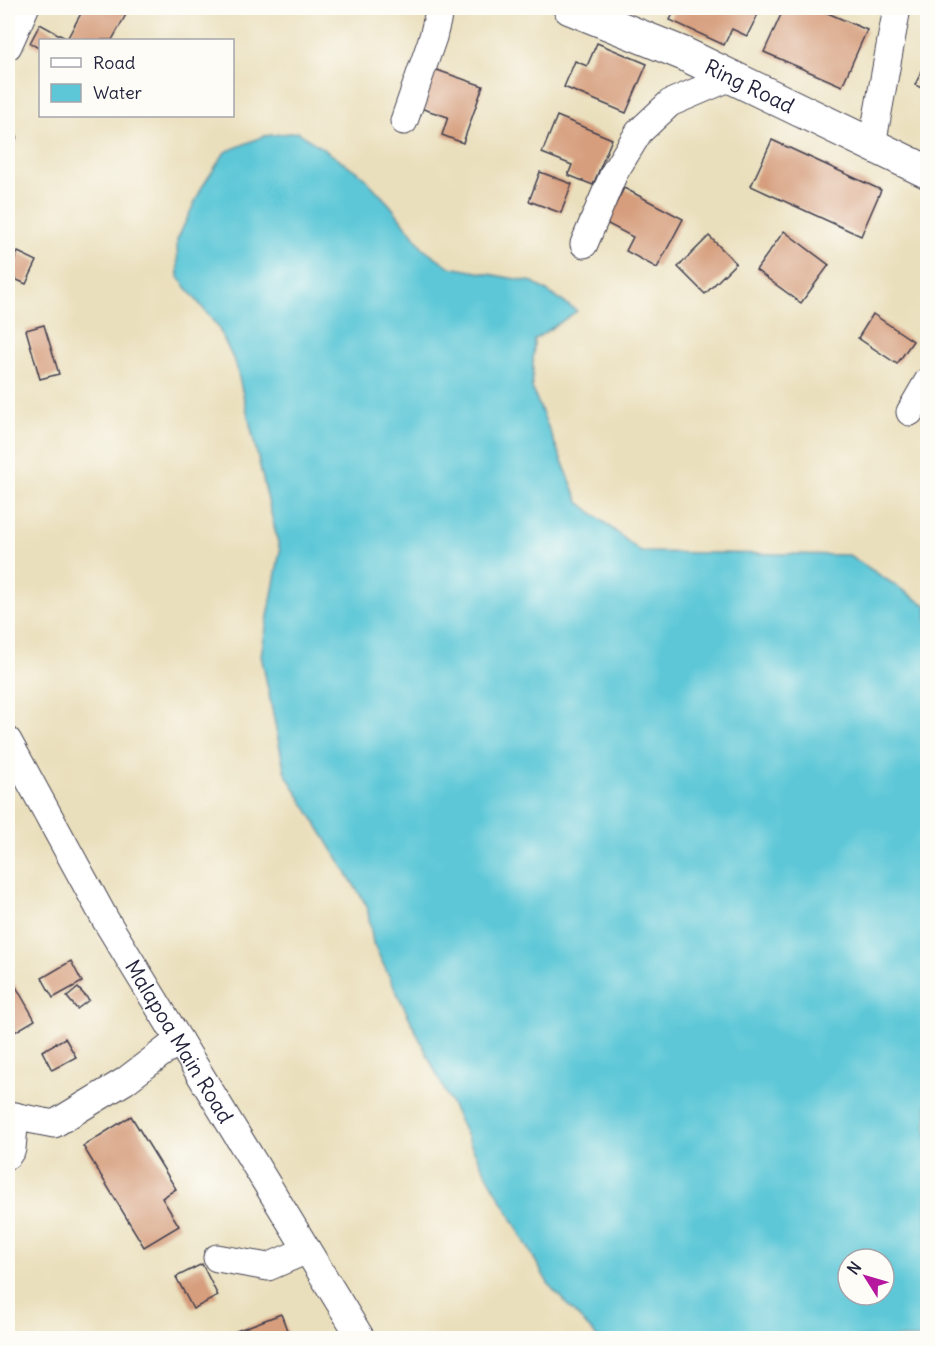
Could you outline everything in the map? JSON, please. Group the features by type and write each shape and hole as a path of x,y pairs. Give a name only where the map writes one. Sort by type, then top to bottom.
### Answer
{"main road":[{"name":"Ring Road","path":"570,8 640,35 927,172"}],"street":[{"path":"8,46 25,8"},
{"path":"404,121 433,37 440,8"},
{"path":"873,145 897,8"},
{"path":"584,244 614,173 639,132 670,103 731,77"},
{"path":"910,412 927,381"},
{"name":"Malapoa Main Road","path":"8,741 105,919 361,1338"},
{"path":"8,1155 12,1149 11,1116 54,1124 125,1081 178,1040"},
{"path":"217,1257 268,1267 307,1250"}],"water":[{"path":"298,132 362,175 390,205 423,248 450,267 533,282 577,311 534,340 532,388 579,502 641,552 849,555 927,606 927,1338 598,1338 549,1285 474,1151 373,943 367,906 285,773 261,655 280,551 236,365 218,327 178,277 177,240 202,187 225,152 264,136"}],"building":[{"path":"84,8 129,9 113,39 67,39"},
{"path":"676,8 761,8 747,36 732,29 724,45 670,20"},
{"path":"784,8 816,8 867,30 842,86 764,52"},
{"path":"40,24 67,39 39,39 39,48 30,43"},
{"path":"597,43 647,64 626,113 564,87 575,61 587,66"},
{"path":"928,58 928,91 915,85"},
{"path":"431,68 483,86 463,143 442,135 448,117 417,107"},
{"path":"557,116 612,139 593,185 568,175 572,165 542,153"},
{"path":"8,132 17,136 11,152 8,151"},
{"path":"772,140 881,190 861,236 751,186"},
{"path":"540,172 572,184 561,213 529,201"},
{"path":"624,188 683,219 657,268 626,251 633,237 606,223"},
{"path":"784,231 829,265 801,303 756,270"},
{"path":"709,236 736,263 705,294 678,267"},
{"path":"18,252 37,261 26,284 8,276"},
{"path":"873,314 913,341 897,364 858,338"},
{"path":"44,325 59,374 40,379 26,330"},
{"path":"71,961 82,982 53,998 42,978"},
{"path":"14,983 35,1020 8,1036 8,987"},
{"path":"78,988 89,1000 77,1009 67,997"},
{"path":"65,1038 76,1057 52,1070 42,1051"},
{"path":"131,1116 176,1189 162,1198 179,1226 144,1247 83,1146"},
{"path":"202,1264 218,1296 193,1309 176,1277"},
{"path":"281,1314 290,1338 233,1338 231,1333"}]}
